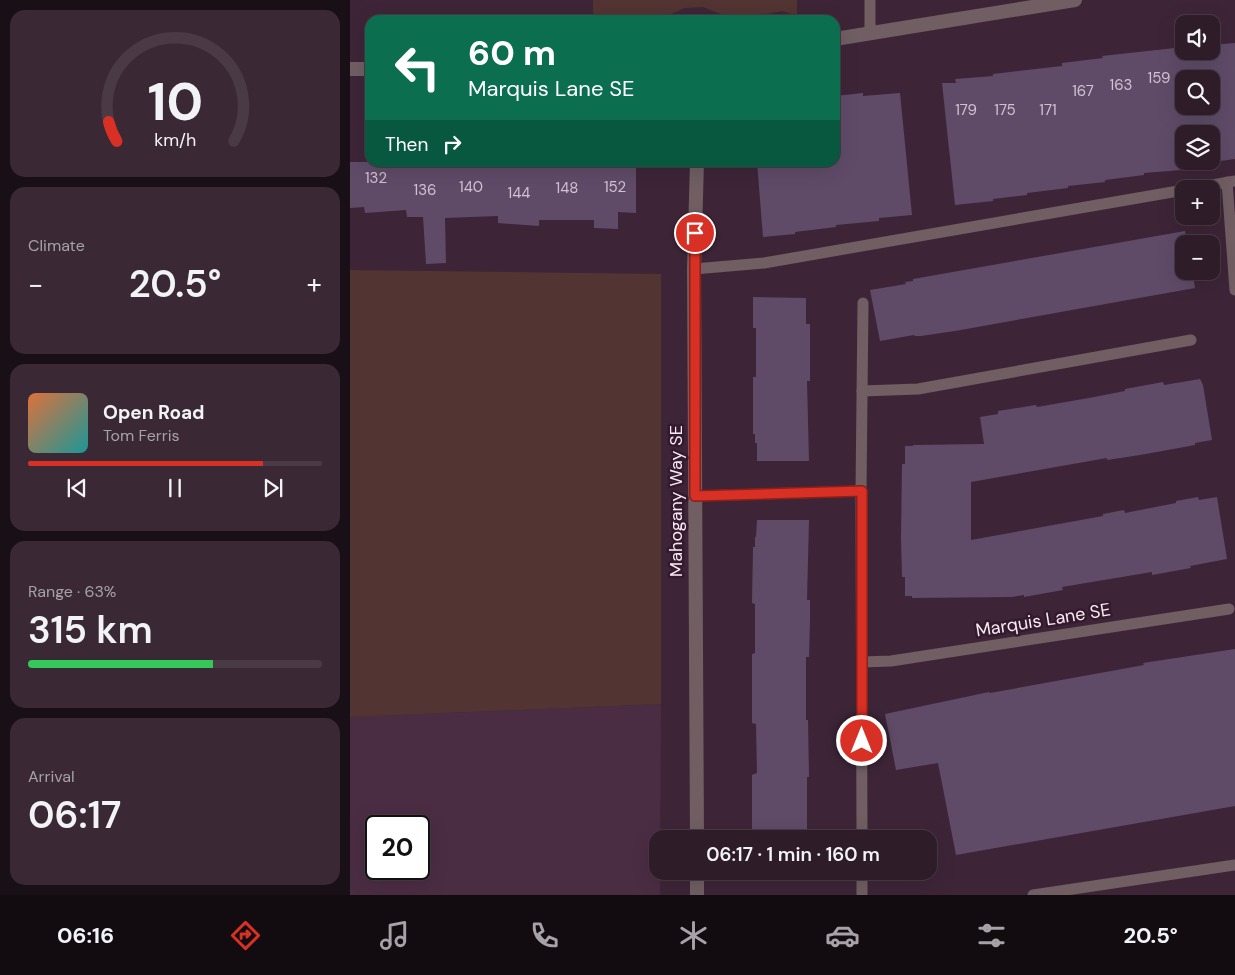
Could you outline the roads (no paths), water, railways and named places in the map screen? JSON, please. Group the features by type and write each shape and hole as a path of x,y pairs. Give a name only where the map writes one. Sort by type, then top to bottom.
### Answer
{"street":[{"path":"840,38 1075,0"},
{"path":"350,69 365,69"},
{"name":"Mahogany Way SE","path":"696,167 694,269 697,830"},
{"path":"697,880 697,895"}],"lane":[{"path":"870,0 870,32"},
{"path":"1231,182 1235,290"},
{"path":"694,269 764,263 1175,192"},
{"path":"862,830 863,303"},
{"path":"862,391 918,389 1191,340"},
{"path":"695,496 862,491"},
{"name":"Marquis Lane SE","path":"862,662 901,660 1229,609"},
{"path":"1033,895 1235,865"},
{"path":"862,880 862,895"}]}
